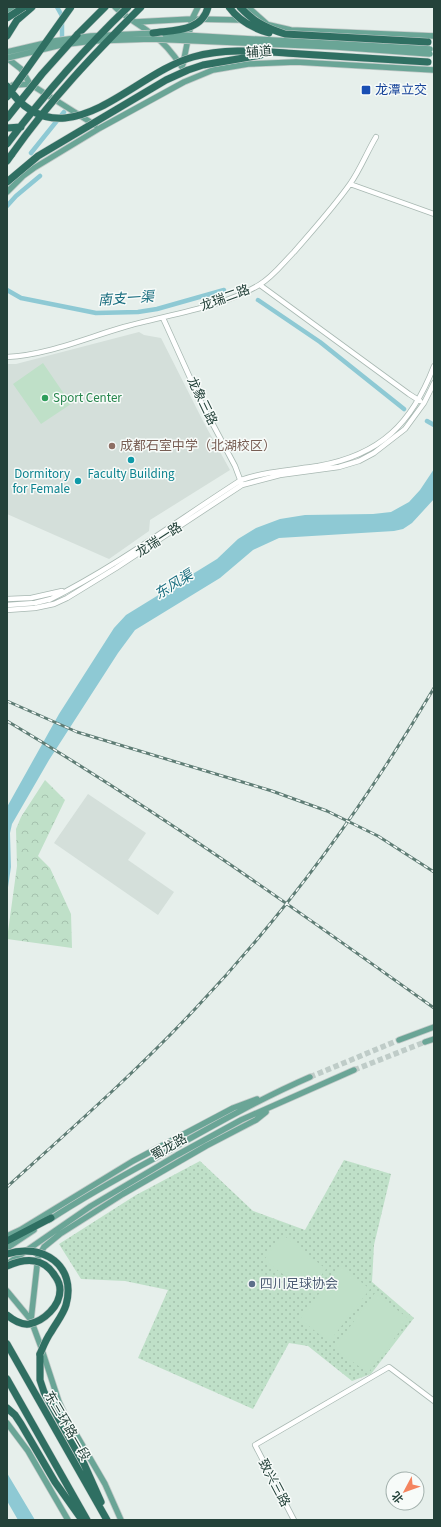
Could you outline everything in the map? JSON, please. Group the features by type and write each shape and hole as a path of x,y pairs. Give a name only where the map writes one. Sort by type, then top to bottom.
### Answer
{"highway":[{"path":"7,18 24,7"},
{"path":"7,36 17,20 32,7"},
{"path":"7,97 71,7"},
{"path":"7,118 42,74 77,35 105,7"},
{"path":"7,144 37,105 88,47 128,7"},
{"path":"7,161 34,122 118,29 141,7"},
{"path":"153,33 188,28 203,18 208,7"},
{"path":"229,7 234,14 254,28 269,33 432,48"},
{"path":"240,7 255,22 268,29 285,34"},
{"path":"7,86 15,98 27,108 42,115 65,118 100,107 170,66 207,53 224,51 274,53 431,62"},
{"path":"7,182 38,156 166,80 204,64 274,53"},
{"path":"7,128 22,127 34,122"},
{"path":"7,1241 51,1218"},
{"path":"7,1254 18,1250 34,1251 45,1254 55,1261 62,1270 67,1282 68,1294 66,1306 51,1331 40,1354 40,1380 44,1392 84,1464 108,1520"},
{"path":"7,1265 28,1260 37,1261 46,1265 53,1272 58,1281 60,1290 55,1306 48,1314 39,1320 29,1324 21,1323 13,1320 7,1315"},
{"name":"东三环路一段","path":"7,1344 108,1520"},
{"path":"7,1379 87,1520"},
{"path":"7,1408 15,1415 55,1482 82,1520"}],"main road":[{"path":"7,12 15,7"},
{"path":"7,32 20,7"},
{"path":"115,7 155,36 166,46 182,67"},
{"path":"184,82 182,67 192,19 198,7"},
{"path":"248,7 268,24"},
{"path":"135,22 192,19 238,20 268,24 291,30 434,36"},
{"path":"7,52 54,41 91,36 153,33 432,48"},
{"path":"7,58 61,45 92,41 151,39 336,47 432,48"},
{"path":"7,58 22,70 30,84 100,128"},
{"name":"辅道","path":"7,192 22,176 100,128 184,82 213,70 231,66 270,62 296,62 434,70"},
{"path":"7,86 30,84"},
{"path":"399,1040 434,1027"},
{"path":"424,1042 434,1039"},
{"name":"蜀龙路","path":"7,1265 91,1206 177,1155 241,1120 276,1106 354,1070"},
{"name":"蜀龙路","path":"7,1248 51,1218 134,1170 269,1095 310,1077"},
{"path":"7,1236 20,1230 133,1161 168,1142 233,1108 269,1095"},
{"path":"31,1320 38,1257 44,1247 60,1234 103,1206 206,1146 256,1120 276,1106"},
{"path":"7,1291 31,1320 59,1402 66,1417 105,1484 121,1520"},
{"path":"7,1423 28,1451 68,1520"}],"street":[{"name":"龙瑞二路","path":"7,357 48,350 143,321 163,318 212,304 260,285 275,272 314,229 350,184 376,137"},
{"path":"350,184 434,214"},
{"path":"260,285 409,394 424,403"},
{"name":"龙象三路","path":"163,318 202,402 235,466 241,483"},
{"path":"241,483 257,474 318,466 337,462 363,452 386,438 401,424 418,400 427,384 434,366"},
{"path":"241,483 339,467 359,461 374,453 405,429 424,403 434,383"},
{"name":"龙瑞一路","path":"74,590 123,564 241,483"},
{"path":"7,599 31,598 74,590"},
{"path":"7,605 35,603 49,600 74,590"},
{"path":"7,610 35,608 54,604 74,590"},
{"name":"致兴三路","path":"294,1520 255,1445 389,1367 434,1401"}],"shaded area":[{"name":"成都石室中学（北湖校区）","path":"139,332 144,335 161,338 204,423 230,470 150,520 149,531 109,559 7,514 7,364 16,364"},
{"path":"88,794 146,833 128,860 174,892 158,915 54,843"}],"green space":[{"name":"Sport Center","path":"43,363 71,404 41,424 13,384"},
{"path":"45,780 65,800 38,856 50,868 71,914 72,948 7,939 17,866 16,829 21,817"},
{"path":"344,1160 391,1174 374,1245 372,1282 414,1318 371,1374 352,1381 308,1346 289,1343 253,1409 138,1358 168,1290 125,1281 81,1279 59,1244 136,1195 200,1161 253,1211 305,1230"},
{"path":"283,1235 326,1269 308,1293 264,1260"},
{"path":"340,1266 370,1289 329,1342 300,1319"},
{"path":"375,1293 409,1319 368,1373 334,1348"}],"water":[{"path":"434,469 434,499 412,523 403,529 394,531 279,538 253,550 220,578 135,630 118,653 49,760 12,824 10,833 11,867 7,894 7,807 59,714 114,628 126,615 217,559 238,539 256,528 280,519 305,515 373,514 391,512 409,502 420,490"},
{"path":"7,1473 35,1520 18,1520 7,1501"}],"waterway":[{"name":"南支一渠","path":"57,7 62,16 62,42"},
{"name":"南支一渠","path":"31,153 64,112"},
{"name":"南支一渠","path":"7,206 16,196 40,176"},
{"name":"南支一渠","path":"7,290 21,298 96,313 138,312 157,309 224,290"},
{"name":"南支一渠","path":"258,300 320,342 404,409"},
{"name":"南支一渠","path":"427,421 434,425"}],"tunnel":[{"path":"310,1077 399,1040"},
{"path":"354,1070 425,1042"}],"railway":[{"path":"7,1187 150,1055 195,1009 262,934 324,855 353,815 408,731 434,688"},
{"path":"7,701 77,732 272,791 327,811 378,836 434,872"},
{"path":"7,721 62,754 224,860 434,1008"}],"place":[{"name":"龙潭立交","path":"366,90"},
{"name":"Sport Center","path":"45,398"},
{"name":"成都石室中学（北湖校区）","path":"112,446"},
{"name":"Faculty Building","path":"131,460"},
{"name":"Dormitory for Female","path":"78,481"},
{"name":"四川足球协会","path":"252,1284"}],"water label":[{"name":"东风渠","path":"174,585"}]}
